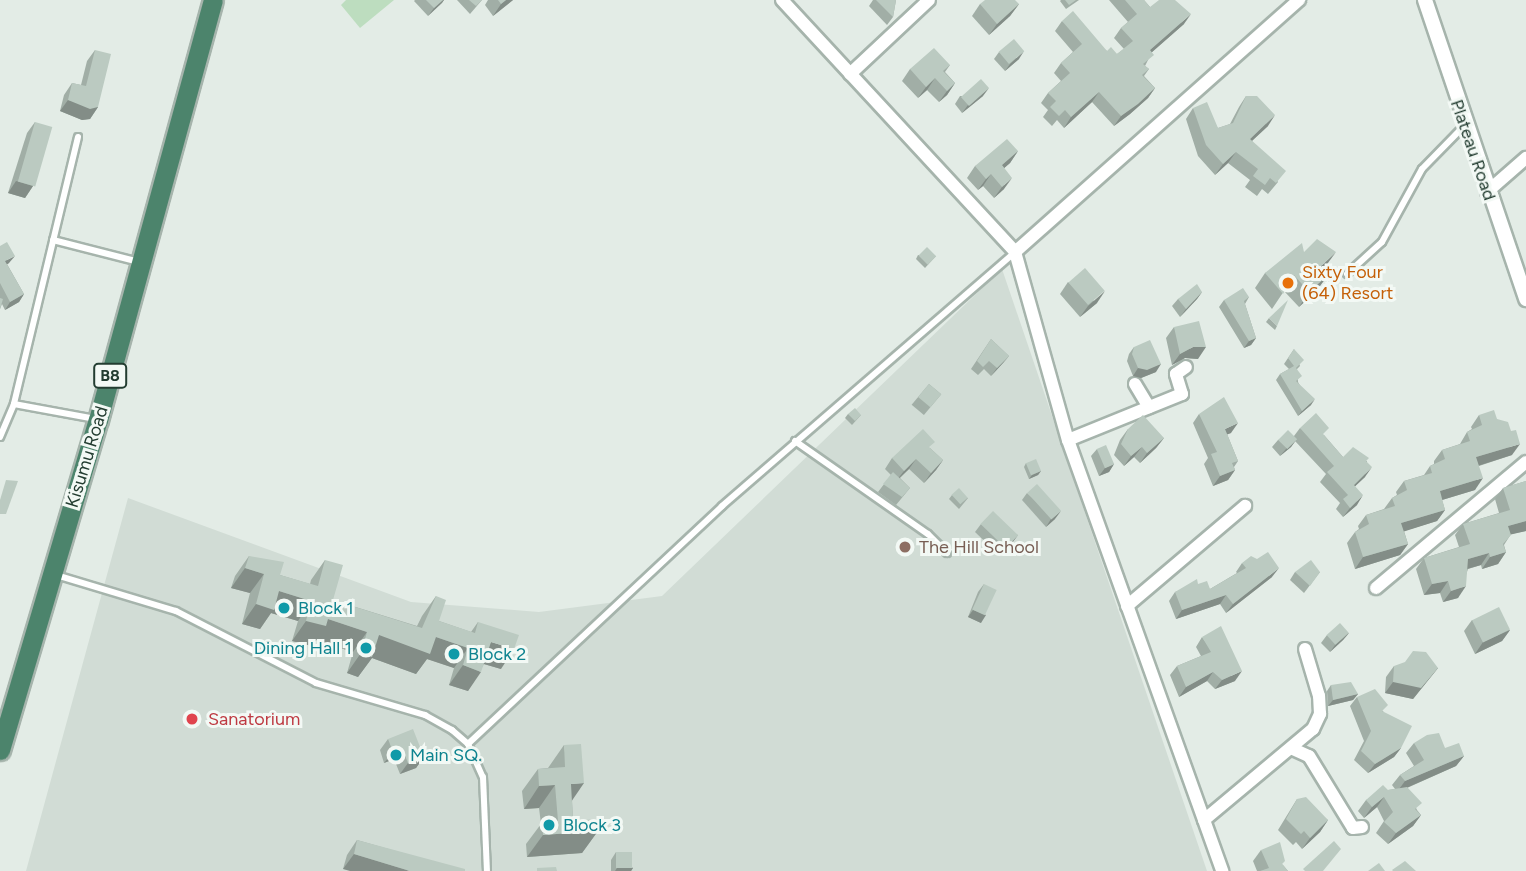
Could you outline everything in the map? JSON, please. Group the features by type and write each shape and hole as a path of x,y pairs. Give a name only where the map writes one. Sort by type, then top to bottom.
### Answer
{"highway":[{"name":"Kisumu Road","path":"0,750 98,420 213,0"}],"street":[{"path":"782,0 1016,252 1068,440 1222,871"},
{"path":"850,74 929,0"},
{"path":"1016,252 1299,0"},
{"name":"Plateau Road","path":"1425,0 1464,126 1526,299"},
{"path":"1487,192 1526,158"},
{"path":"1068,440 1182,394 1176,374 1186,367"},
{"path":"1135,384 1149,407"},
{"path":"1376,588 1526,462"},
{"path":"1127,606 1245,506"},
{"path":"1204,820 1293,749 1313,729 1320,714 1305,649"},
{"path":"1293,749 1309,756 1353,828 1362,827"}],"lane":[{"path":"1347,274 1382,242 1422,169 1464,126"},
{"path":"0,437 14,404 78,137"},
{"path":"53,240 141,263"},
{"path":"468,744 795,442 1016,252"},
{"path":"14,404 98,420"},
{"path":"795,442 929,534 947,553"},
{"path":"51,573 176,611 316,683 425,715 468,744 483,777 487,871"}],"shaded area":[{"name":"The Hill School","path":"1002,269 1207,871 26,871 128,498 411,602 539,612 662,596"}],"green space":[{"path":"346,0 394,0 360,28 341,5"}],"building":[{"path":"426,0 443,0 434,8"},
{"path":"469,0 482,0 476,6"},
{"path":"876,0 896,0 893,17"},
{"path":"985,0 1015,0 1019,4 997,24 980,4"},
{"path":"1125,0 1144,0 1150,7 1159,0 1175,0 1191,14 1150,50 1154,55 1143,64 1149,69 1142,75 1155,88 1121,116 1099,92 1071,117 1065,110 1059,116 1050,107 1056,101 1048,93 1070,73 1061,63 1082,44 1062,21 1073,11 1107,51 1111,47 1117,54 1133,41 1121,28 1137,14"},
{"path":"1014,39 1024,51 1009,64 999,52"},
{"path":"934,48 950,65 943,71 955,83 947,91 935,78 926,87 910,69"},
{"path":"95,50 111,54 98,107 90,109 68,100 72,83 86,86"},
{"path":"981,79 989,88 969,106 961,97"},
{"path":"1246,96 1257,96 1275,115 1250,139 1286,171 1276,183 1270,178 1265,185 1253,176 1258,169 1236,152 1223,164 1206,145 1193,108 1207,102 1218,128 1233,123"},
{"path":"35,122 52,127 35,187 18,182"},
{"path":"1007,139 1018,151 1002,165 1012,178 1002,187 991,174 986,179 975,166"},
{"path":"1317,239 1336,252 1320,267 1328,275 1309,292 1294,275 1283,294 1265,273 1302,243 1304,252"},
{"path":"7,242 15,256 5,261 24,294 10,302 0,283 0,246"},
{"path":"927,247 936,256 928,265 919,255"},
{"path":"1085,268 1105,291 1088,305 1068,282"},
{"path":"1197,284 1202,292 1186,309 1178,299"},
{"path":"1243,288 1249,297 1244,301 1256,338 1249,341 1224,300"},
{"path":"1288,300 1277,326 1269,318"},
{"path":"1199,321 1206,347 1193,347 1180,354 1174,327"},
{"path":"991,339 1009,356 997,368 989,361 983,367 977,361"},
{"path":"1150,340 1161,364 1147,370 1138,368 1132,354 1134,347"},
{"path":"1294,349 1304,360 1296,368 1302,376 1296,381 1315,399 1302,411 1280,374 1294,366 1288,358"},
{"path":"929,384 941,394 930,407 918,397"},
{"path":"1224,397 1238,423 1225,429 1238,461 1232,463 1235,470 1220,476 1211,454 1217,452 1199,414"},
{"path":"855,408 861,415 855,421 848,414"},
{"path":"1494,410 1497,419 1508,422 1511,431 1516,430 1520,444 1476,457 1483,478 1440,491 1445,510 1401,523 1408,544 1363,557 1355,532 1369,524 1366,515 1395,506 1392,498 1407,490 1404,481 1432,473 1430,466 1445,459 1442,450 1470,441 1467,432 1482,425 1479,415"},
{"path":"1316,413 1329,428 1323,434 1343,457 1353,447 1369,458 1366,461 1372,467 1354,485 1363,495 1350,508 1343,499 1348,495 1327,472 1334,466 1300,428"},
{"path":"1143,415 1164,438 1147,453 1142,447 1131,456 1121,444 1128,429"},
{"path":"923,429 935,442 929,447 943,460 931,473 916,459 904,471 892,458"},
{"path":"1288,430 1297,439 1287,449 1278,440"},
{"path":"1106,445 1114,464 1105,468 1097,449"},
{"path":"1036,459 1041,471 1031,475 1026,463"},
{"path":"893,472 910,488 902,497 883,484"},
{"path":"6,480 18,481 6,514 0,514 0,500"},
{"path":"1526,481 1526,521 1508,526 1511,535 1503,544 1506,552 1468,559 1466,586 1451,591 1448,581 1432,584 1424,558 1470,544 1463,524 1510,510 1503,488"},
{"path":"1037,484 1061,511 1051,519 1027,493"},
{"path":"959,488 968,498 960,504 952,495"},
{"path":"993,511 1018,535 1006,548 980,524"},
{"path":"1268,552 1279,568 1233,604 1226,595 1182,610 1175,592 1197,579 1198,584 1207,581 1210,589 1246,568 1242,563 1251,556 1257,559"},
{"path":"249,556 284,562 280,575 318,586 325,560 343,565 333,600 422,628 436,596 446,600 439,621 475,633 478,622 519,635 514,649 491,642 481,672 463,665 468,648 436,637 430,654 379,635 372,657 361,653 367,632 328,619 326,626 306,621 311,601 279,591 274,610 256,604 264,574 245,568"},
{"path":"1311,560 1320,572 1310,586 1295,572"},
{"path":"984,584 997,590 985,615 972,609"},
{"path":"1499,607 1510,629 1483,643 1472,620"},
{"path":"1340,623 1349,633 1335,645 1327,635"},
{"path":"1221,626 1242,671 1222,680 1213,672 1186,687 1177,666 1211,652 1202,637"},
{"path":"1413,651 1426,652 1438,668 1421,688 1393,682 1394,666 1405,662"},
{"path":"1351,682 1358,694 1333,700 1331,685"},
{"path":"1375,689 1388,705 1382,711 1412,726 1401,748 1375,764 1361,751 1371,731 1357,697"},
{"path":"413,729 424,757 408,763 402,748 393,752 388,739"},
{"path":"1439,733 1445,748 1459,743 1464,756 1405,781 1400,775 1424,760 1414,743 1427,735"},
{"path":"581,744 584,783 571,784 573,821 597,819 598,831 543,835 542,822 558,821 555,785 539,786 538,769 565,767 564,745"},
{"path":"1383,785 1388,790 1407,787 1422,803 1415,809 1421,815 1396,833 1384,822 1393,812 1384,797 1372,807 1366,800"},
{"path":"1306,797 1328,820 1310,838 1304,831 1301,834 1286,819 1297,799"},
{"path":"357,840 465,871 410,871 354,854"},
{"path":"1334,841 1341,849 1323,871 1303,869"},
{"path":"1280,842 1285,861 1282,864 1288,871 1260,871 1269,868 1261,850"},
{"path":"616,852 632,852 632,868 616,868"},
{"path":"1405,861 1416,871 1392,870"},
{"path":"1379,863 1385,871 1368,871"},
{"path":"556,867 557,871 537,871 537,868"}],"place":[{"name":"Sixty Four (64) Resort","path":"1288,283"},
{"name":"The Hill School","path":"905,547"},
{"name":"Block 1","path":"284,608"},
{"name":"Dining Hall 1","path":"366,648"},
{"name":"Block 2","path":"454,654"},
{"name":"Sanatorium","path":"192,719"},
{"name":"Main SQ.","path":"396,755"},
{"name":"Block 3","path":"549,825"}]}
